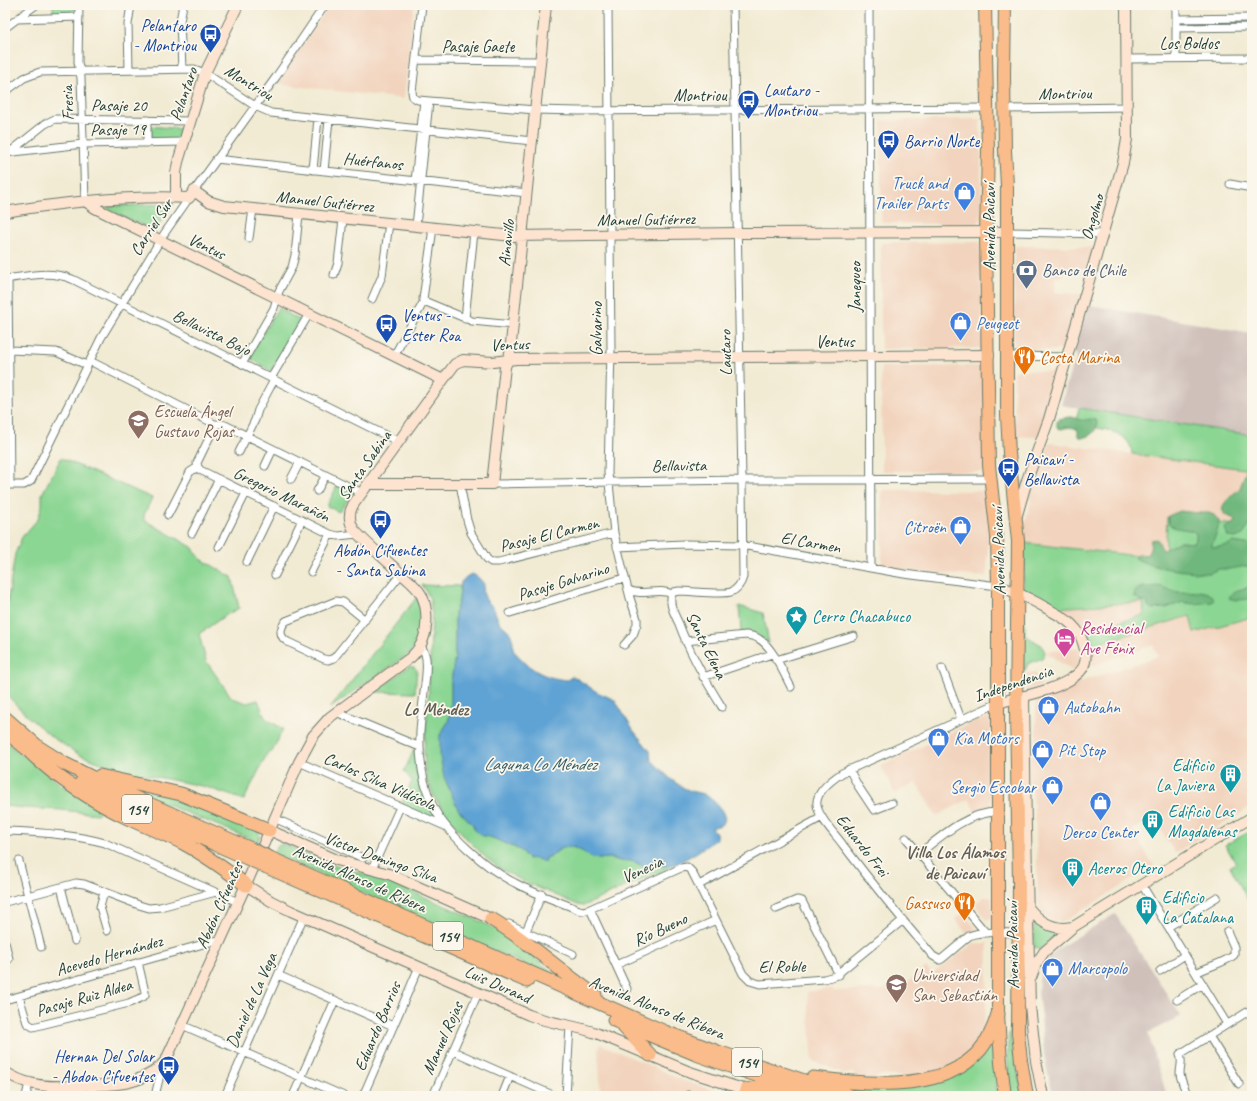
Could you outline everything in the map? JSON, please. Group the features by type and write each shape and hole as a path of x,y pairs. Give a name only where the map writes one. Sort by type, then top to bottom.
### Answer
{"highway":[{"name":"Avenida Alonso de Ribera","path":"5,718 38,747 65,764 249,853 622,1018 696,1054 816,1096"},
{"name":"Avenida Alonso de Ribera","path":"5,731 30,752 62,772 102,793 249,853"},
{"path":"30,752 50,771 99,802 197,851 246,885"},
{"path":"65,764 118,780 181,794 272,824"},
{"path":"491,919 518,936 622,1018 631,1034 650,1055"},
{"path":"776,1071 836,1081 869,1083 901,1082 939,1076 962,1067 978,1054 990,1035 998,1014"},
{"name":"Avenida Alonso de Ribera","path":"622,1018 849,1096"},
{"path":"746,1090 769,1086 793,1088"}],"main road":[{"name":"Avenida Paicaví","path":"985,5 988,150 986,232 990,479 996,537 998,586 998,1014 1005,1096"},
{"name":"Avenida Paicaví","path":"1005,5 1004,109 1007,185 1006,356 1008,441 1018,549 1017,592 1020,697 1019,1045 1027,1096"}],"street":[{"path":"5,28 36,5"},
{"name":"Fresia","path":"79,5 78,62 80,71 84,201"},
{"path":"129,70 128,24 131,5"},
{"path":"182,69 180,22 183,5"},
{"name":"Pelantaro","path":"176,197 176,168 205,73 238,5"},
{"name":"Carriel Sur","path":"8,485 24,485 29,483 89,363 121,304 160,240 216,159 276,77 325,5"},
{"path":"416,60 422,5"},
{"name":"Ainavillo","path":"492,484 505,367 510,353 546,5"},
{"name":"Galvarino","path":"608,5 611,359 608,473 614,533 624,578 637,619 637,624 633,635 624,645"},
{"name":"Lautaro","path":"629,590 634,592 664,591 672,594 680,591 725,593 735,590 740,585 743,577 733,5"},
{"name":"Janequeo","path":"869,5 871,568"},
{"name":"Ongolmo","path":"1016,523 1020,500 1047,427 1104,234 1124,158 1127,139 1126,5"},
{"path":"1176,5 1176,58"},
{"path":"17,19 79,17"},
{"path":"1176,19 1252,18"},
{"path":"1176,28 1252,27"},
{"name":"Los Boldos","path":"1126,59 1252,58"},
{"name":"Montriou","path":"416,60 412,92 413,97 416,100 426,101 535,110 987,108"},
{"name":"Pasaje Gaete","path":"416,60 540,61"},
{"name":"Montriou","path":"6,91 24,78 34,74 46,72 194,69 205,73 255,106 276,114 532,141"},
{"path":"416,226 418,181 426,101"},
{"name":"Montriou","path":"1004,109 1127,107"},
{"path":"313,170 318,118"},
{"name":"Pasaje 20","path":"7,153 49,122 58,119 190,121"},
{"path":"324,171 329,119"},
{"path":"147,120 147,143"},
{"name":"Pasaje 19","path":"7,153 83,144 183,142"},
{"name":"Huérfanos","path":"216,159 527,193"},
{"path":"1230,184 1252,188"},
{"name":"Manuel Gutiérrez","path":"5,212 52,204 84,201 191,195 214,204 253,209 523,236 870,232 1104,234"},
{"name":"Ventus","path":"84,201 95,208 443,380 454,366 460,361 466,360 493,362 508,360 989,355"},
{"path":"249,238 253,209"},
{"path":"242,364 274,308 279,291 294,261 299,214"},
{"path":"334,275 338,263 343,218"},
{"path":"372,300 382,276 389,223"},
{"path":"394,356 424,301 423,298 433,228"},
{"path":"465,319 474,232"},
{"name":"Bellavista Bajo","path":"7,279 44,273 58,274 72,279 399,442"},
{"path":"7,279 9,350 8,485"},
{"path":"424,301 465,319 479,322 513,325"},
{"path":"239,452 256,420 258,410 272,379 309,314"},
{"path":"9,350 56,352 89,363 214,424 223,424 326,475 365,488"},
{"path":"1006,356 1067,357"},
{"name":"Santa Sabina","path":"421,645 425,634 426,622 424,602 418,590 358,534 351,525 349,513 351,507 443,380"},
{"path":"168,515 190,472 198,467 197,463 214,428 214,424"},
{"path":"265,466 273,449"},
{"path":"291,479 300,462"},
{"name":"Gregorio Marañón","path":"198,467 200,470 330,534 338,536 358,534"},
{"path":"317,492 326,475"},
{"path":"192,533 219,479"},
{"name":"Bellavista","path":"365,488 460,484 742,480 990,479"},
{"name":"Pasaje El Carmen","path":"460,484 469,530 485,557 491,562 499,562 614,533"},
{"path":"219,547 246,493"},
{"path":"247,562 274,506"},
{"path":"275,575 302,520"},
{"path":"311,572 330,534"},
{"name":"El Carmen","path":"617,547 684,544 742,545 911,575 998,586"},
{"path":"365,620 342,602 336,601 286,621 281,628 281,634 288,642 324,659 331,659 336,656 365,620 401,574"},
{"name":"Pasaje Galvarino","path":"510,613 624,578"},
{"name":"Independencia","path":"822,817 817,805 818,797 831,781 849,769 998,704 1045,690 1070,680 1078,673 1086,660 1083,641 1073,626 1061,616 1017,592 998,586"},
{"name":"Santa Elena","path":"672,594 671,603 685,640 703,677 722,707"},
{"path":"685,640 746,635 754,636 761,640 774,657 791,688"},
{"path":"703,677 854,636"},
{"path":"421,645 425,654 426,671 420,747 422,771 433,805 448,828 476,856 501,875 514,883 579,910 590,909 627,989"},
{"name":"Abdón Cifuentes","path":"5,1072 30,1083 55,1086 94,1085 131,1082 160,1067 166,1060 222,939 299,762 313,736 336,712 410,658 421,645"},
{"path":"942,668 961,719"},
{"name":"Avenida Paicaví","path":"1020,697 1026,830 1029,983 1033,1042 1043,1096"},
{"path":"336,712 420,747"},
{"name":"Carlos Silva Vildósola","path":"299,762 448,828"},
{"path":"849,769 874,810 892,803"},
{"path":"372,869 400,807"},
{"path":"920,853 950,829 980,814 993,811 999,812"},
{"path":"699,885 822,817"},
{"name":"Eduardo Frei","path":"822,817 903,920 938,960 943,958 969,936 976,933 986,933"},
{"path":"1029,983 1034,968 1047,948 1073,927 1252,817"},
{"name":"Víctor Domingo Silva","path":"272,824 363,858"},
{"name":"Víctor Domingo Silva","path":"272,824 327,856 389,874 491,919 526,932 573,954"},
{"path":"5,831 54,835 98,841 238,902"},
{"path":"906,838 986,933 1019,933"},
{"path":"20,861 41,947"},
{"name":"Venecia","path":"590,909 683,867 687,867 691,870 699,885"},
{"path":"5,902 80,883 144,907 155,908 216,892"},
{"name":"Luis Durand","path":"246,885 271,901 540,1020 596,1033 694,1073 746,1090"},
{"name":"El Roble","path":"699,885 743,974 746,978 760,984 832,978 903,920"},
{"path":"1142,885 1227,1024"},
{"path":"61,887 75,941"},
{"path":"104,892 100,907 107,930"},
{"path":"526,932 542,894"},
{"path":"1168,927 1217,898"},
{"path":"776,909 797,900 800,900 803,903 838,974"},
{"path":"1028,907 1047,925 1058,928 1073,927"},
{"name":"Daniel de La Vega","path":"225,1096 304,916"},
{"name":"Río Bueno","path":"616,965 716,920"},
{"path":"1196,973 1208,967 1220,964 1234,955 1234,946 1228,931"},
{"name":"Acevedo Hernández","path":"5,1000 222,939"},
{"path":"5,942 10,959"},
{"path":"1160,971 1185,955"},
{"name":"Pasaje Ruiz Aldea","path":"19,996 27,1024 33,1027 118,1006 139,999 145,995 146,992 138,962"},
{"name":"Eduardo Barrios","path":"363,1096 419,967"},
{"path":"278,975 393,1026"},
{"path":"1177,1000 1203,984"},
{"name":"Manuel Rojas","path":"433,1096 478,993"},
{"path":"293,1096 335,1000"},
{"path":"1188,1096 1180,1077 1182,1061 1180,1054 1252,1009"},
{"path":"182,1025 344,1096"},
{"path":"566,1096 570,1026"},
{"path":"1209,1036 1239,1084"},
{"path":"453,1051 555,1096"},
{"path":"154,1096 160,1075 160,1067"},
{"path":"502,1096 510,1076"},
{"path":"26,1096 30,1083"},
{"path":"91,1096 94,1085"}],"shaded area":[{"path":"330,5 414,5 404,99 286,85 280,83 280,79"},
{"path":"980,119 982,219 976,224 885,223 881,221 881,121"},
{"path":"980,242 982,348 881,349 881,243"},
{"path":"1015,246 1095,248 1090,268 1064,268 1063,277 1055,277 1055,293 1083,294 1064,350 1014,350"},
{"path":"1088,305 1252,333 1252,435 1061,405 1072,365 1075,365 1077,355 1074,353"},
{"path":"984,366 987,472 882,471 881,367"},
{"path":"1017,370 1058,372 1044,424 1038,437 1015,436 1014,372"},
{"path":"1050,443 1252,470 1235,525 1165,559 1024,543 1025,523 1031,501 1029,496 1041,461"},
{"path":"882,490 986,491 989,496 987,577 908,571 882,565"},
{"path":"1143,602 1144,615 1083,632 1071,617 1056,608"},
{"path":"1190,615 1194,633 1252,617 1252,806 1175,853 1153,817 1132,830 1154,866 1060,924 1058,920 1054,922 1043,916 1038,902 1036,828 1032,787 1029,787 1029,756 1036,756 1036,700 1088,679 1159,656 1153,645 1091,666 1089,646"},
{"path":"1080,648 1081,661 1073,671 1045,652"},
{"path":"1036,672 1041,686 1025,691 1023,674"},
{"path":"988,717 991,718 991,806 976,814 969,799 936,816 916,783 895,793 881,766 971,723"},
{"path":"983,897 992,897 992,917 987,920 975,904"},
{"path":"963,913 976,928 968,935 955,919"},
{"path":"1115,914 1181,1016 1148,1033 1166,1093 1161,1096 1053,1096 1044,1055 1038,992 1041,973 1048,958 1059,948"},
{"name":"Universidad San Sebastián","path":"974,943 988,943 987,997 982,1030 972,1048 963,1057 942,1070 909,1076 878,1076 875,1080 855,1080 854,1072 846,1074 813,1061 807,992 833,988 833,991 900,989 926,967 932,974"},
{"path":"600,1044 686,1081 730,1096 601,1096 598,1051"}],"green space":[{"path":"53,5 75,5 75,13 53,13"},
{"path":"151,126 181,129 178,140 151,140"},
{"path":"174,204 154,231 108,209 108,206"},
{"path":"278,308 301,321 271,371 249,358"},
{"path":"1079,408 1252,435 1252,470 1132,454 1130,445 1119,434 1101,429 1075,425"},
{"path":"1070,417 1080,420 1092,419 1097,421 1095,431 1088,436 1081,438 1078,435 1078,430 1074,428 1070,427 1061,429 1057,427 1057,422 1059,419"},
{"path":"61,458 152,498 144,515 144,520 192,547 201,559 232,577 239,608 199,634 206,661 232,698 247,703 258,700 265,718 283,729 272,752 268,752 244,800 206,787 122,771 80,755 53,738 27,716 5,693 5,617 15,554 22,537 38,519 42,506 42,494"},
{"path":"1252,460 1252,521 1243,535 1235,538 1228,537 1225,528 1235,522 1233,518 1225,515 1222,509 1229,498 1240,488 1249,463"},
{"path":"1252,481 1252,617 1194,633 1190,616 1089,646 1083,632 1144,615 1143,602 1056,608 1023,591 1024,543 1165,559 1167,517 1235,525"},
{"path":"338,484 354,492 339,512 327,506"},
{"path":"1180,511 1209,513 1214,515 1219,523 1212,547 1228,545 1233,542 1252,545 1252,565 1230,569 1219,569 1209,573 1204,573 1160,567 1135,558 1139,554 1147,555 1151,540 1157,539 1163,550 1179,542 1193,543 1196,539 1196,533 1174,527 1170,525 1168,521 1168,516"},
{"path":"422,585 460,586 459,600 455,612 455,656 451,682 451,708 448,722 440,735 458,809 473,825 475,830 481,835 493,838 522,851 525,856 542,860 545,863 546,858 554,855 562,848 572,847 584,852 587,855 599,859 609,858 620,861 629,860 647,868 654,866 663,867 674,864 662,872 653,874 583,906 523,881 502,870 485,857 467,839 448,817 434,797 427,779 424,751 428,706 432,615 430,599"},
{"path":"1157,586 1179,592 1198,591 1206,593 1214,598 1212,602 1193,604 1183,602 1166,608 1152,609 1148,606 1148,603 1134,596 1135,592 1140,588"},
{"path":"1252,588 1252,598 1234,600 1229,598 1234,592"},
{"path":"417,597 420,605 422,627 418,641 409,654 330,708"},
{"path":"739,606 763,613 769,643 753,632 741,632"},
{"path":"1023,619 1025,621 1025,635 1041,645 1045,652 1042,658 1028,664 1023,674"},
{"path":"409,666 414,667 417,670 415,693 376,692"},
{"path":"5,742 60,784 103,811 97,814 5,806"},
{"path":"416,746 418,775 422,791 435,816 435,819 401,805 412,781 404,771"},
{"path":"124,787 170,794 258,830 260,836 258,842"},
{"path":"1249,832 1252,836 1252,908 1230,866 1236,863 1225,845"},
{"path":"284,844 338,867 388,881 482,922 508,936 565,982 274,854 277,846"},
{"path":"1036,922 1054,931 1056,935 1039,950 1034,947 1034,924"},
{"path":"1011,1025 1013,1051 1023,1096 1011,1096 1008,1069 1008,1042"},
{"path":"995,1036 996,1087 998,1096 863,1096 839,1088 924,1085"}],"water":[{"name":"Laguna Lo Méndez","path":"471,574 477,576 484,584 483,592 486,600 493,607 499,622 510,632 513,641 513,650 525,663 550,677 567,680 573,676 597,692 615,700 633,730 650,751 651,760 677,784 688,790 704,794 719,806 724,817 724,821 721,825 713,827 712,829 716,833 717,839 678,863 670,866 647,868 632,861 622,861 610,858 593,858 571,847 561,849 549,856 546,858 545,863 537,859 528,859 522,851 493,838 481,835 475,830 473,825 458,809 444,777 440,757 440,735 448,722 451,708 451,682 455,656 455,612 459,600 461,582"}],"place":[{"name":"Pelantaro - Montriou","path":"211,54"},
{"name":"Lautaro - Montriou","path":"749,120"},
{"name":"Barrio Norte","path":"889,160"},
{"name":"Truck and Trailer Parts","path":"964,212"},
{"name":"Banco de Chile","path":"1027,290"},
{"name":"Peugeot","path":"961,342"},
{"name":"Ventus - Ester Roa","path":"387,344"},
{"name":"Costa Marina","path":"1025,376"},
{"name":"Escuela Ángel Gustavo Rojas","path":"138,440"},
{"name":"Paicaví - Bellavista","path":"1008,488"},
{"name":"Abdón Cifuentes - Santa Sabina","path":"380,540"},
{"name":"Citroën","path":"961,546"},
{"name":"Cerro Chacabuco","path":"797,636"},
{"name":"Residencial Ave Fénix","path":"1065,658"},
{"name":"Autobahn","path":"1049,726"},
{"name":"Kia Motors","path":"939,758"},
{"name":"Pit Stop","path":"1042,770"},
{"name":"Edificio La Javiera","path":"1230,794"},
{"name":"Sergio Escobar","path":"1052,806"},
{"name":"Derco Center","path":"1100,822"},
{"name":"Edificio Las Magdalenas","path":"1153,840"},
{"name":"Aceros Otero","path":"1072,888"},
{"name":"Gassuso","path":"965,922"},
{"name":"Edificio La Catalana","path":"1147,926"},
{"name":"Marcopolo","path":"1053,988"},
{"name":"Universidad San Sebastián","path":"897,1004"},
{"name":"Hernan Del Solar - Abdon Cifuentes","path":"169,1086"}],"district":[{"name":"Lo Méndez","path":"436,709"},
{"name":"Villa Los Álamos de Paicaví","path":"955,862"}]}
